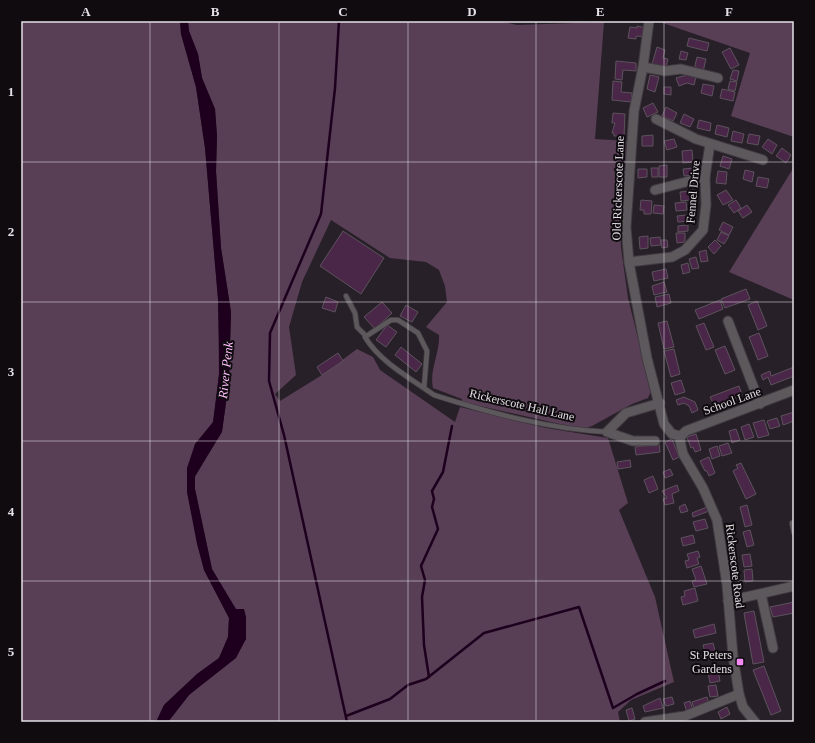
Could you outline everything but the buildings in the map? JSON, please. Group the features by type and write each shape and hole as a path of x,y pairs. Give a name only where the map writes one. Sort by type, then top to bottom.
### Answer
{"street":[{"name":"Old Rickerscote Lane","path":"649,21 643,67 634,111 626,227 629,262 647,358 660,403"},
{"path":"643,67 665,71 681,69 718,78"},
{"path":"656,119 696,139 763,160"},
{"name":"Fennel Drive","path":"629,262 672,257 685,250 703,230 706,205 705,177 710,144"},
{"path":"655,190 680,182 705,177"},
{"path":"728,322 760,404"},
{"name":"School Lane","path":"681,436 686,431 794,390"},
{"path":"655,441 633,441 607,432 626,413 660,403 668,430 672,434 681,436"},
{"name":"Rickerscote Road","path":"681,436 680,441 683,454 703,488 714,511 720,537 739,694 744,707 755,722"},
{"path":"728,602 794,586"},
{"path":"762,594 773,648"},
{"path":"645,722 685,716 739,694"}],"lane":[{"name":"Rickerscote Hall Lane","path":"346,296 355,313 357,327 366,336 365,337 372,350 434,395 454,402 549,426 573,430 607,432"},
{"path":"366,336 391,320 398,320 418,333 427,351 424,388"},
{"path":"792,523 794,533"}],"shaded area":[{"path":"21,21 180,21 181,34 196,87 205,148 218,299 219,374 213,422 209,429 195,444 187,492 204,570 229,618 228,637 219,658 197,674 164,705 156,722 21,722"},
{"path":"188,21 499,21 517,25 604,22 595,139 627,141 627,159 620,230 621,248 628,298 651,391 648,398 632,404 592,426 582,429 462,402 462,399 433,388 432,375 438,348 439,335 426,327 447,302 445,286 439,270 426,262 390,258 331,220 302,282 289,327 296,375 275,394 280,401 322,375 357,349 373,357 380,370 455,422 460,407 546,428 608,438 628,503 619,510 655,597 674,682 631,700 618,712 620,722 168,722 189,695 210,677 246,639 245,629 212,569 195,489 195,477 222,431 229,381 231,312 221,248 216,171 217,136 215,109 202,78 198,54 189,31"},
{"path":"657,21 794,21 794,137 731,116 750,53"},
{"path":"794,167 794,300 729,272"}],"water":[{"name":"River Penk","path":"180,21 188,21 189,31 198,54 202,78 215,109 217,136 216,171 221,248 231,312 229,381 222,432 195,476 195,489 212,569 236,609 244,609 246,617 246,639 236,658 189,695 168,722 156,722 164,705 197,674 219,658 228,637 229,618 204,570 197,544 187,492 187,468 195,444 213,422 219,374 219,341 218,299 205,148 196,87 181,34"}],"waterway":[{"path":"339,21 335,88 321,214 270,333 269,381 284,435 347,722"},
{"path":"429,677 424,645 422,597 425,580 421,566 438,529 432,507 434,499 432,491 443,472 452,426"},
{"path":"346,716 390,699 408,685 426,679 484,633 579,607 613,708 637,694 665,681"}],"place":[{"name":"St Peters Gardens","path":"740,662"}]}
